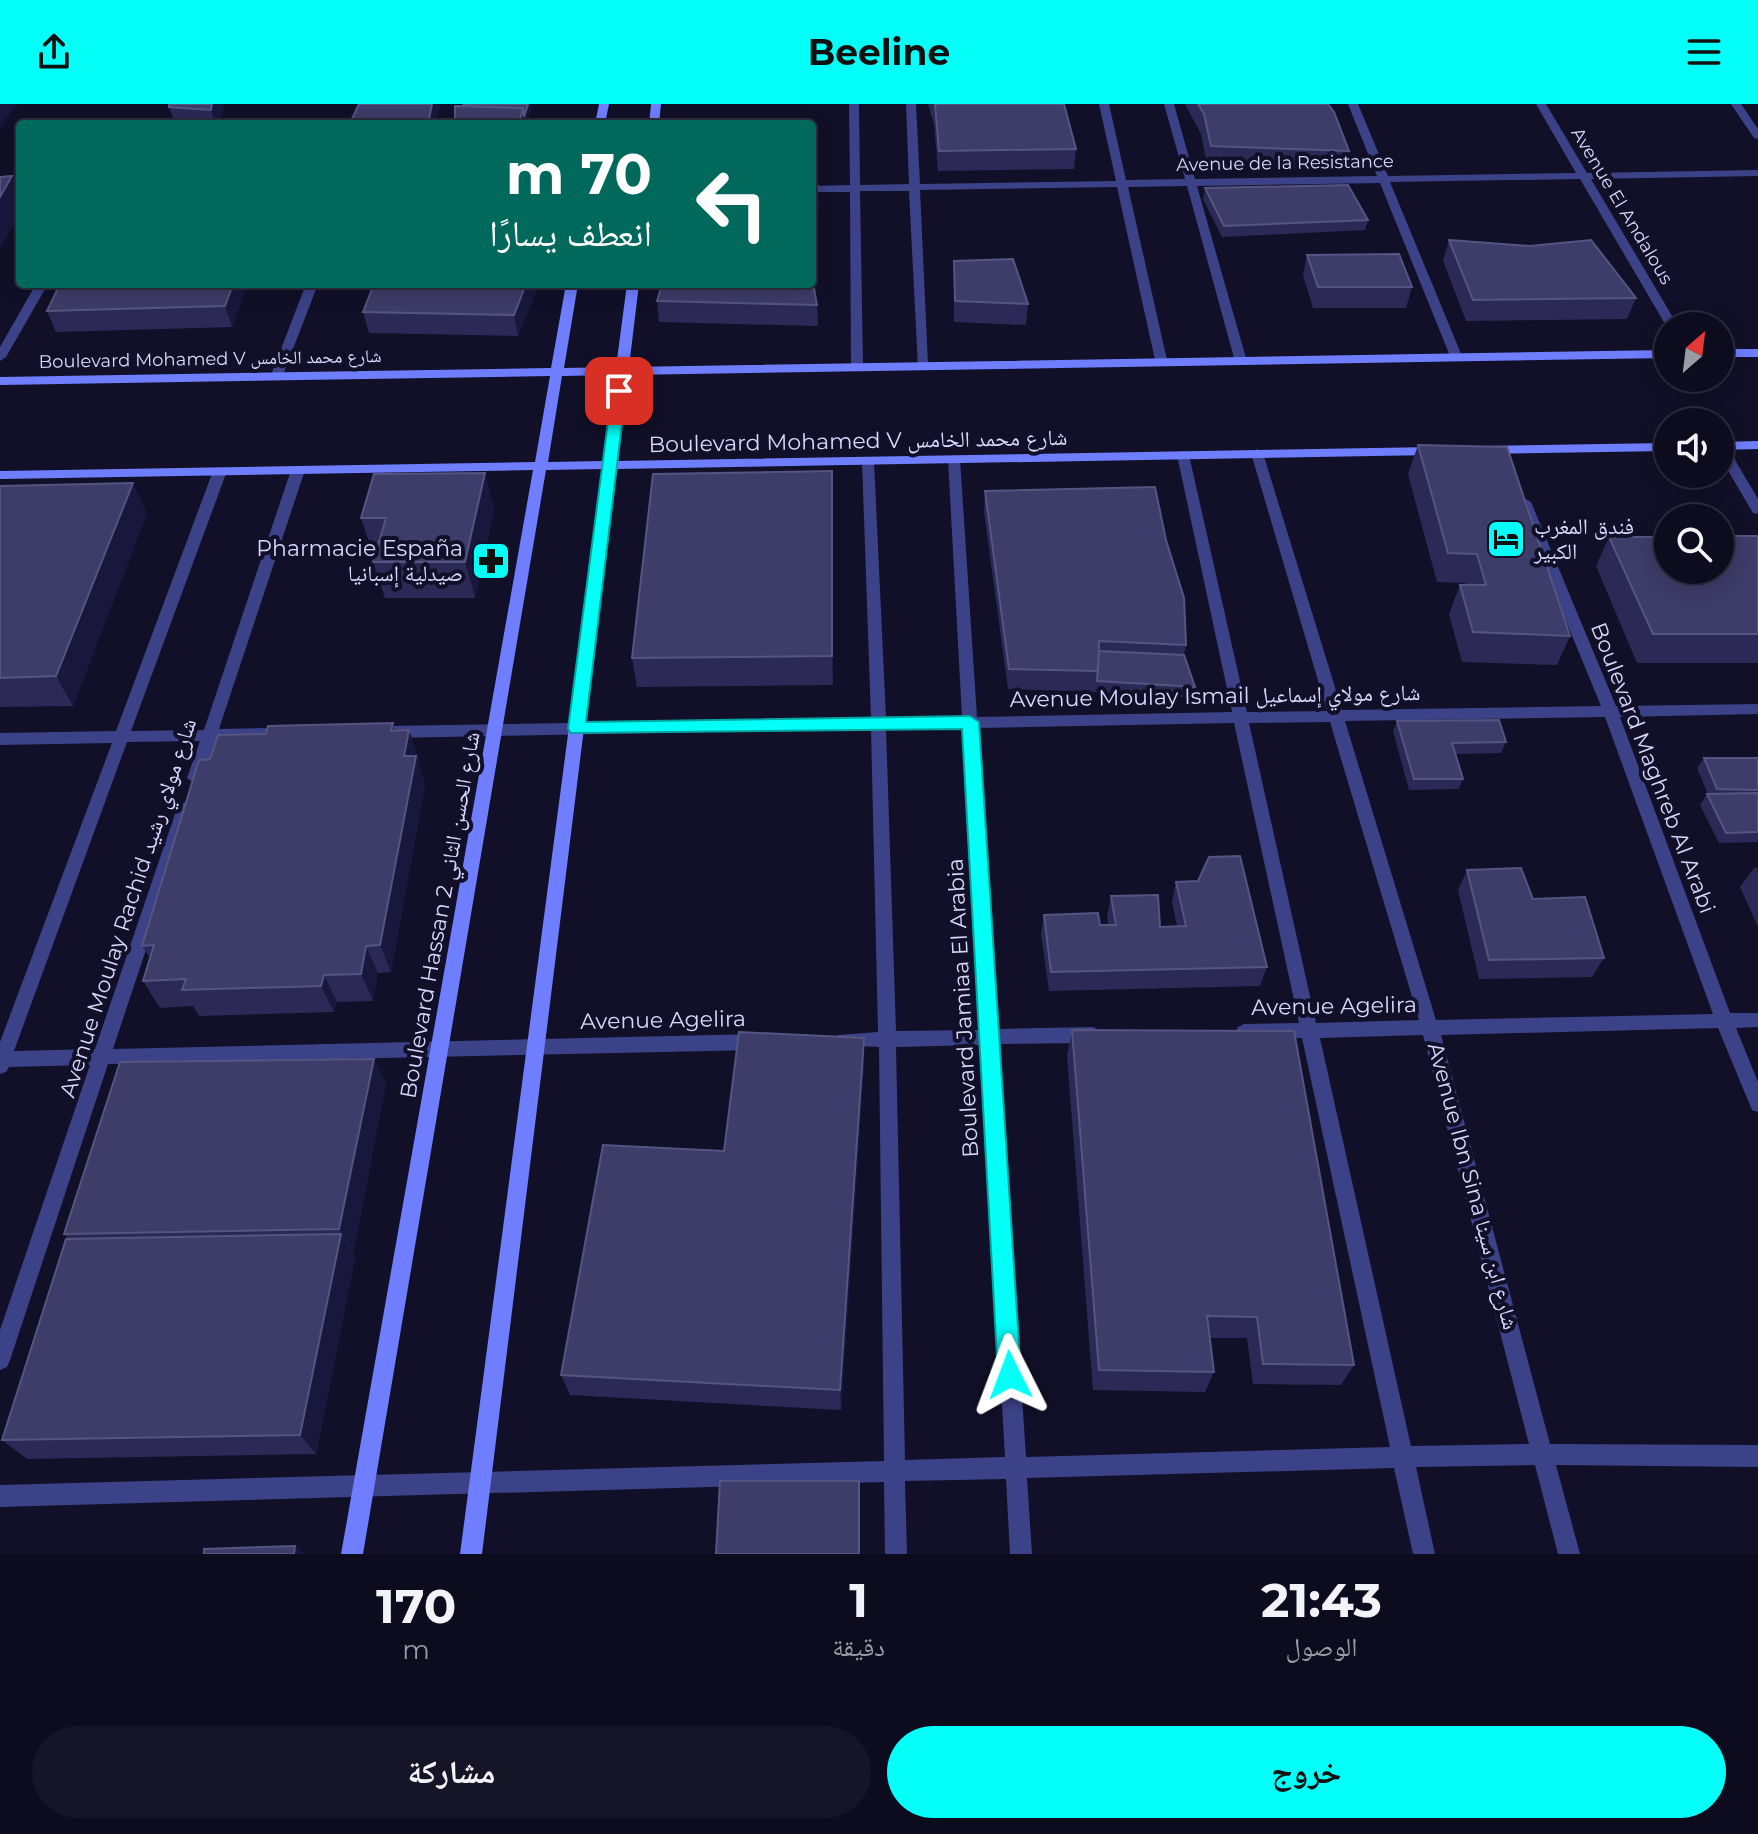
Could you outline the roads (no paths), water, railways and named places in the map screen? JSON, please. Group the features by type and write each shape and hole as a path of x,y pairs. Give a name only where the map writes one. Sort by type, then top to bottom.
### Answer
{"street":[{"path":"854,104 857,365"},
{"path":"911,104 922,364"},
{"path":"1104,104 1161,360"},
{"path":"1169,104 1240,358"},
{"path":"1353,104 1456,356"},
{"name":"Avenue El Andalous","path":"1541,104 1664,312"},
{"path":"1736,104 1758,136"},
{"name":"Avenue de la Resistance","path":"816,189 1758,173"},
{"path":"0,357 40,288"},
{"path":"277,375 310,288"},
{"name":"Boulevard Hassan 2 شارع الحسن الثاني","path":"352,1554 571,288"},
{"path":"471,1554 632,288"},
{"path":"1734,353 1758,353"},
{"name":"Boulevard Mohamed V شارع محمد الخامس","path":"0,381 1240,358 1654,354"},
{"path":"1734,446 1758,445"},
{"path":"1471,450 1505,457 1654,448"},
{"name":"Boulevard Mohamed V شارع محمد الخامس","path":"0,475 1456,450"},
{"name":"Avenue Ibn Sina شارع ابن سينا","path":"1257,453 1430,1028 1569,1554"},
{"path":"1183,455 1424,1554"},
{"name":"Boulevard Jamiaa El Arabia","path":"954,459 1021,1554"},
{"path":"868,461 887,1040 896,1554"},
{"name":"Avenue Moulay Rachid شارع مولاي رشيد","path":"0,1360 298,470"},
{"path":"1734,470 1758,510"},
{"path":"1,1061 220,471"},
{"name":"Boulevard Maghreb Al Arabi","path":"1520,493 1611,712 1724,1021 1758,1104"},
{"name":"Avenue Moulay Ismail شارع مولاي إسماعيل","path":"368,733 1758,709"},
{"path":"0,739 288,734"},
{"name":"Avenue Agelira","path":"1228,1032 1758,1020"},
{"path":"823,1041 1117,1034"},
{"name":"Avenue Agelira","path":"1,1061 102,1056 776,1042"},
{"path":"0,1496 1402,1457 1545,1454 1758,1456"}],"place":[{"name":"فندق المغرب الكبير","path":"1506,539"},
{"name":"Pharmacie España صيدلية إسبانيا","path":"491,561"}]}
